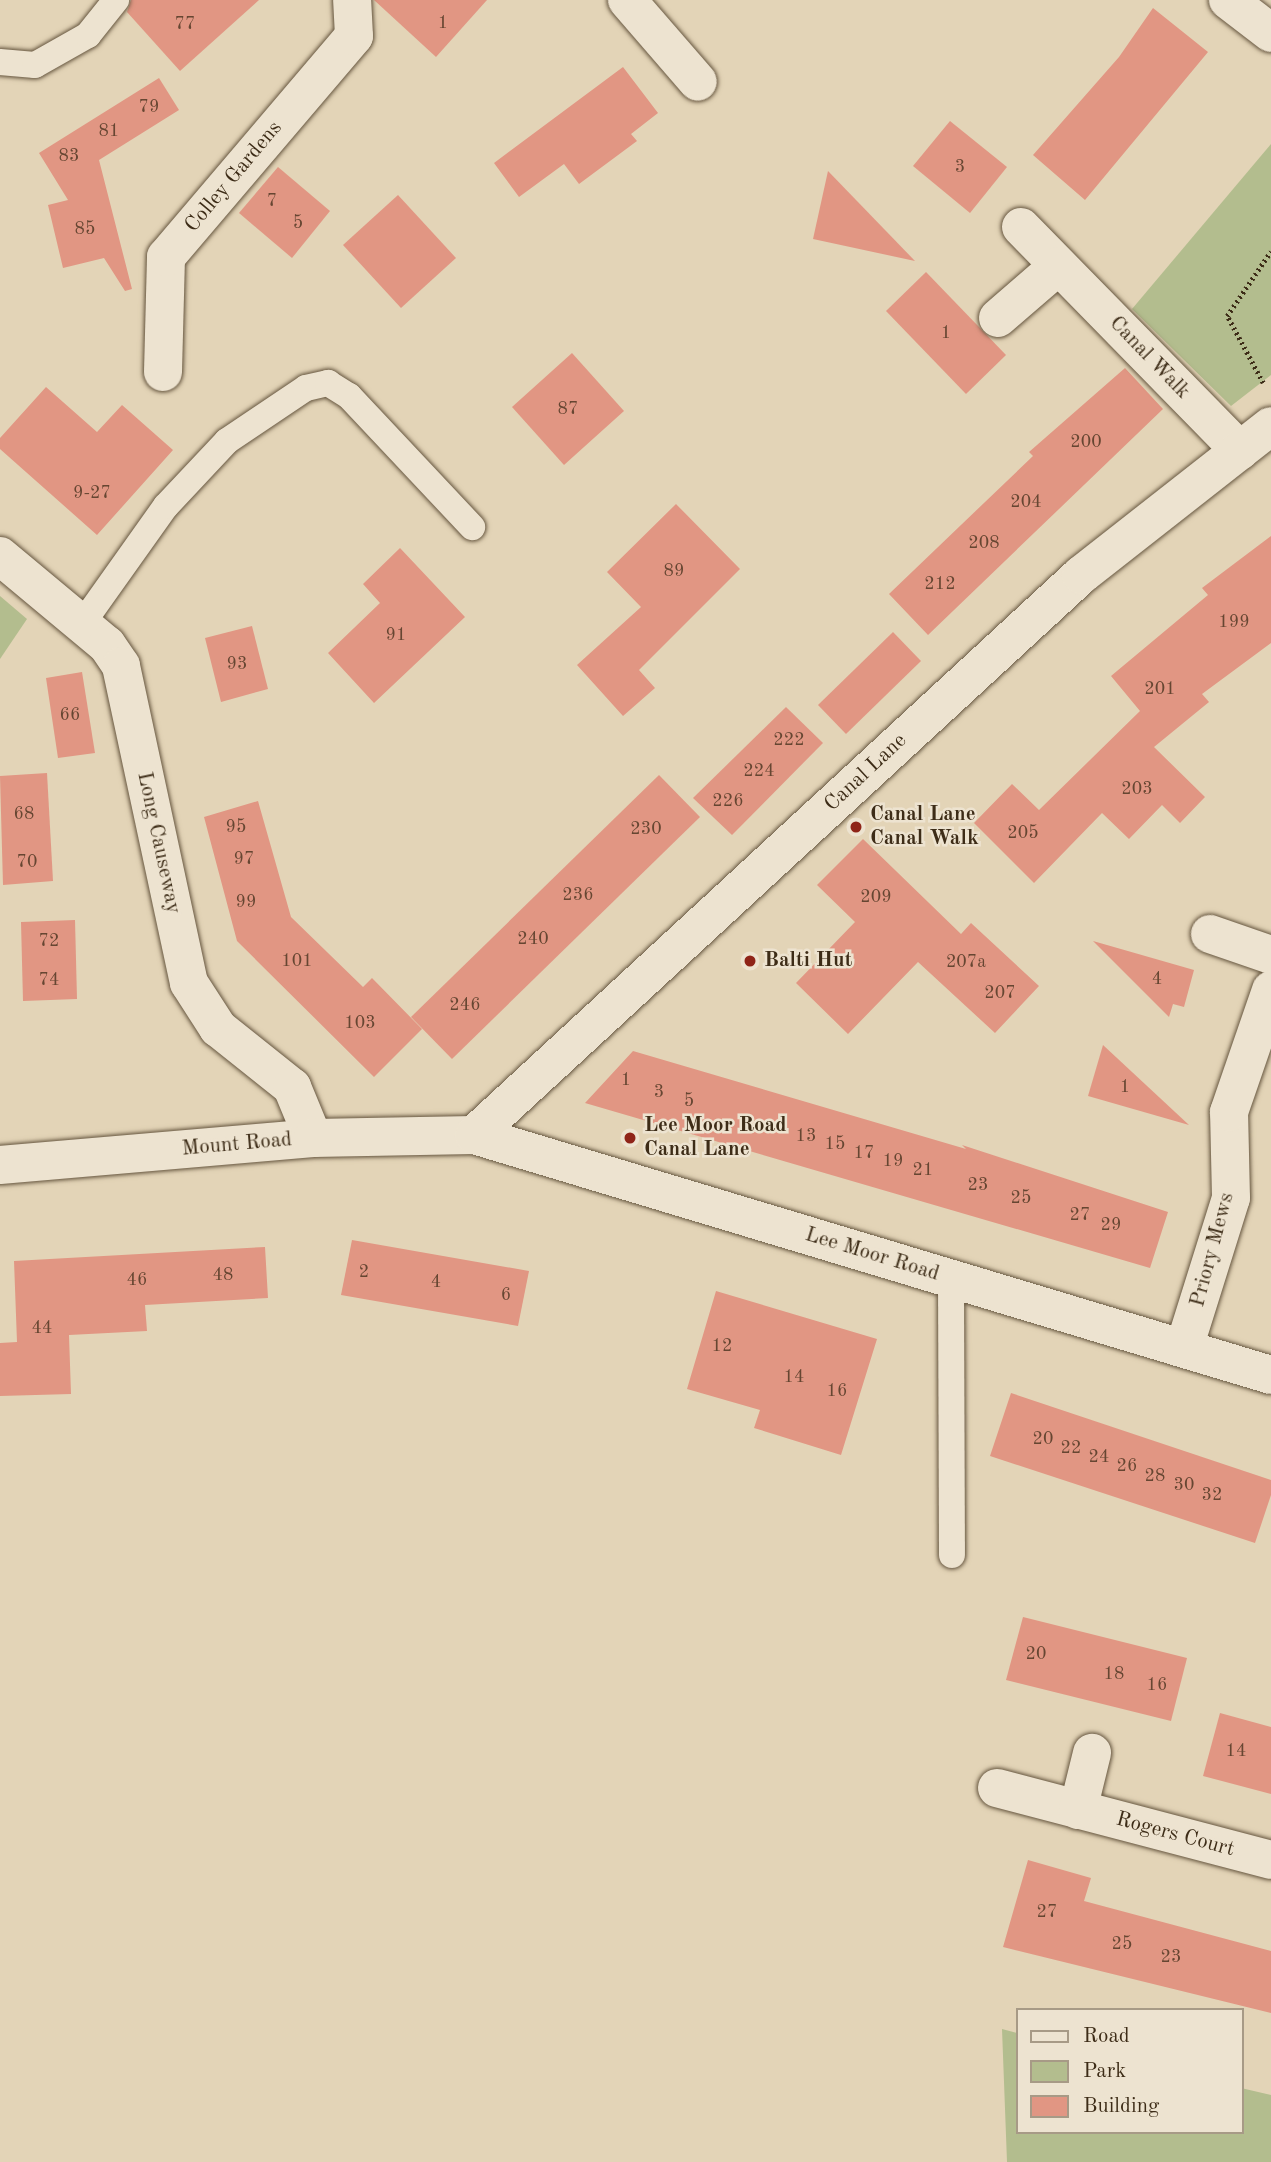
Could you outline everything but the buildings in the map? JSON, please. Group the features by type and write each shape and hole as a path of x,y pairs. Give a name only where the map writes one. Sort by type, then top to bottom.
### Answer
{"street":[{"name":"Colley Gardens","path":"163,372 166,257 354,36 352,0"},
{"path":"627,0 698,82"},
{"path":"1228,0 1271,33"},
{"name":"Canal Walk","path":"1021,227 1240,451"},
{"path":"998,318 1058,266"},
{"name":"Canal Lane","path":"474,1135 1081,575 1271,426"},
{"name":"Long Causeway","path":"0,556 107,645 121,666 189,983 218,1028 292,1087 313,1138"},
{"path":"1210,934 1271,955"},
{"name":"Priory Mews","path":"1184,1348 1231,1198 1229,1112 1271,990"},
{"name":"Mount Road","path":"0,1165 313,1138 474,1135"},
{"name":"Lee Moor Road","path":"474,1135 1271,1375"},
{"path":"1078,1810 1092,1753"},
{"name":"Rogers Court","path":"997,1788 1271,1860"}],"lane":[{"path":"0,62 35,65 88,35 116,0"},
{"path":"82,624 166,506 227,441 306,388 328,383 349,396 472,527"},
{"path":"951,1279 952,1556"}],"path":[{"path":"1271,251 1227,316 1271,395"}],"green space":[{"path":"1271,144 1271,375 1231,406 1132,309"},
{"path":"0,596 27,619 0,659"},
{"path":"1002,2029 1016,2033 1016,2134 1243,2134 1243,2088 1271,2095 1271,2162 1007,2162"}],"place":[{"name":"Canal Lane Canal Walk","path":"856,827"},
{"name":"Balti Hut","path":"750,961"},
{"name":"Lee Moor Road Canal Lane","path":"630,1138"}]}
